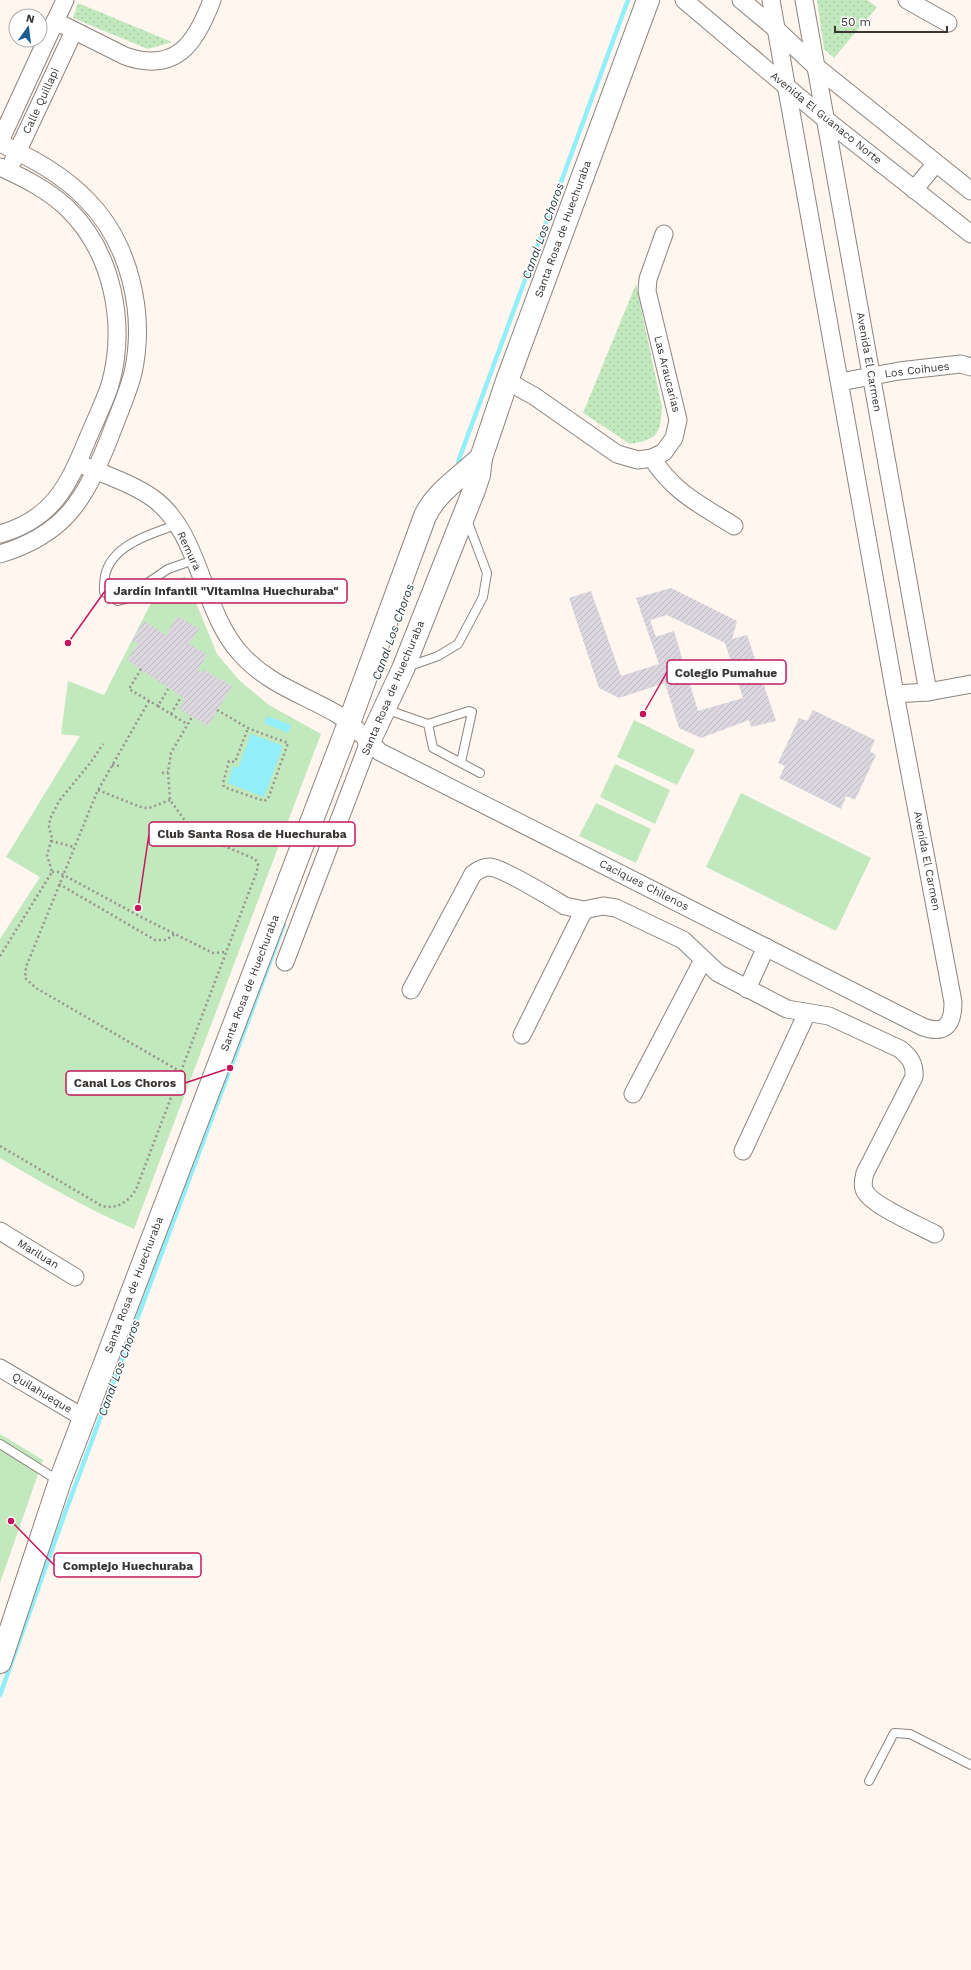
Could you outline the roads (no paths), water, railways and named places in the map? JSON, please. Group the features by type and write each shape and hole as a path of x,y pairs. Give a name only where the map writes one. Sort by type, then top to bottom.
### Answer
{"street":[{"name":"Calle Quillapi","path":"0,142 65,0"},
{"path":"55,21 136,60 148,62 166,60 174,57 190,44 203,22 212,0"},
{"name":"Santa Rosa de Huechuraba","path":"285,962 369,742 403,669 465,514 476,483 481,458 506,382 648,0"},
{"name":"Avenida El Guanaco Norte","path":"684,0 825,119 971,234"},
{"path":"741,0 776,29 814,65 971,191"},
{"name":"Avenida El Carmen","path":"771,0 895,694 954,1002 952,1020 947,1026"},
{"name":"Avenida El Carmen","path":"804,0 814,65 872,376 928,692"},
{"path":"907,0 948,23"},
{"name":"Calle Quillapi","path":"4,169 17,152 74,31"},
{"path":"0,142 47,168 73,186 90,203 105,222 118,243 130,278 135,296 138,335 133,373 127,392 96,471 76,505 61,523 35,541 0,554"},
{"path":"914,190 936,163"},
{"path":"0,534 27,525 44,512 56,499 78,462 110,385 114,365 117,334 115,304 110,284 102,260 86,231 73,214 59,201 31,182 4,169"},
{"name":"Las Araucarias","path":"652,458 664,452 674,438 678,420 647,291 648,279 664,234"},
{"path":"117,334 138,335"},
{"name":"Los Coihues","path":"840,382 872,376 961,364 971,367"},
{"path":"506,382 534,396 617,454 638,460 652,458 663,475 682,493 734,526"},
{"name":"Santa Rosa de Huechuraba","path":"0,1662 60,1481 349,723 425,516 430,505 439,494 481,458"},
{"name":"Remura","path":"78,462 154,499 171,516 194,560 224,630 248,662 276,684 338,714 349,723"},
{"path":"425,516 437,514 447,517 453,524 455,538"},
{"path":"895,694 928,692 971,684"},
{"name":"Caciques Chilenos","path":"349,723 380,752 923,1027 931,1030 940,1030 947,1026"},
{"path":"411,990 473,874 485,867 498,869 565,906 584,910 603,906 616,908 683,940 718,973 747,989 787,1009 829,1016 886,1042 900,1049 909,1056 912,1062 914,1077 865,1173 863,1182 864,1190 868,1196 882,1207 935,1234"},
{"path":"522,1035 584,910"},
{"path":"747,989 766,947"},
{"path":"633,1094 703,960"},
{"path":"743,1151 807,1013"},
{"name":"Mariluan","path":"0,1231 75,1276"},
{"name":"Quilahueque","path":"0,1368 84,1418"}],"lane":[{"path":"403,669 438,656 458,644 483,597 487,573 465,514"},
{"path":"176,525 149,534 116,554 105,575 104,592 118,601 133,597 149,582 168,569 194,560"},
{"path":"384,709 428,724 469,711 472,712 461,762"},
{"path":"428,724 433,748 480,773"},
{"path":"0,1444 60,1481"},
{"path":"869,1781 894,1733 910,1734 971,1765"}],"water":[{"path":"267,716 291,725 288,733 264,723"},
{"path":"251,734 283,746 264,797 228,783 233,766 238,768"}],"waterway":[{"name":"Canal Los Choros","path":"458,462 628,0"},
{"name":"Canal Los Choros","path":"0,1695 65,1513 284,924"}],"place":[{"name":"Jardín Infantil \"Vitamina Huechuraba\"","path":"68,643"},
{"name":"Colegio Pumahue","path":"643,714"},
{"name":"Club Santa Rosa de Huechuraba","path":"138,908"},
{"name":"Canal Los Choros","path":"230,1068"},
{"name":"Complejo Huechuraba","path":"11,1521"}]}
